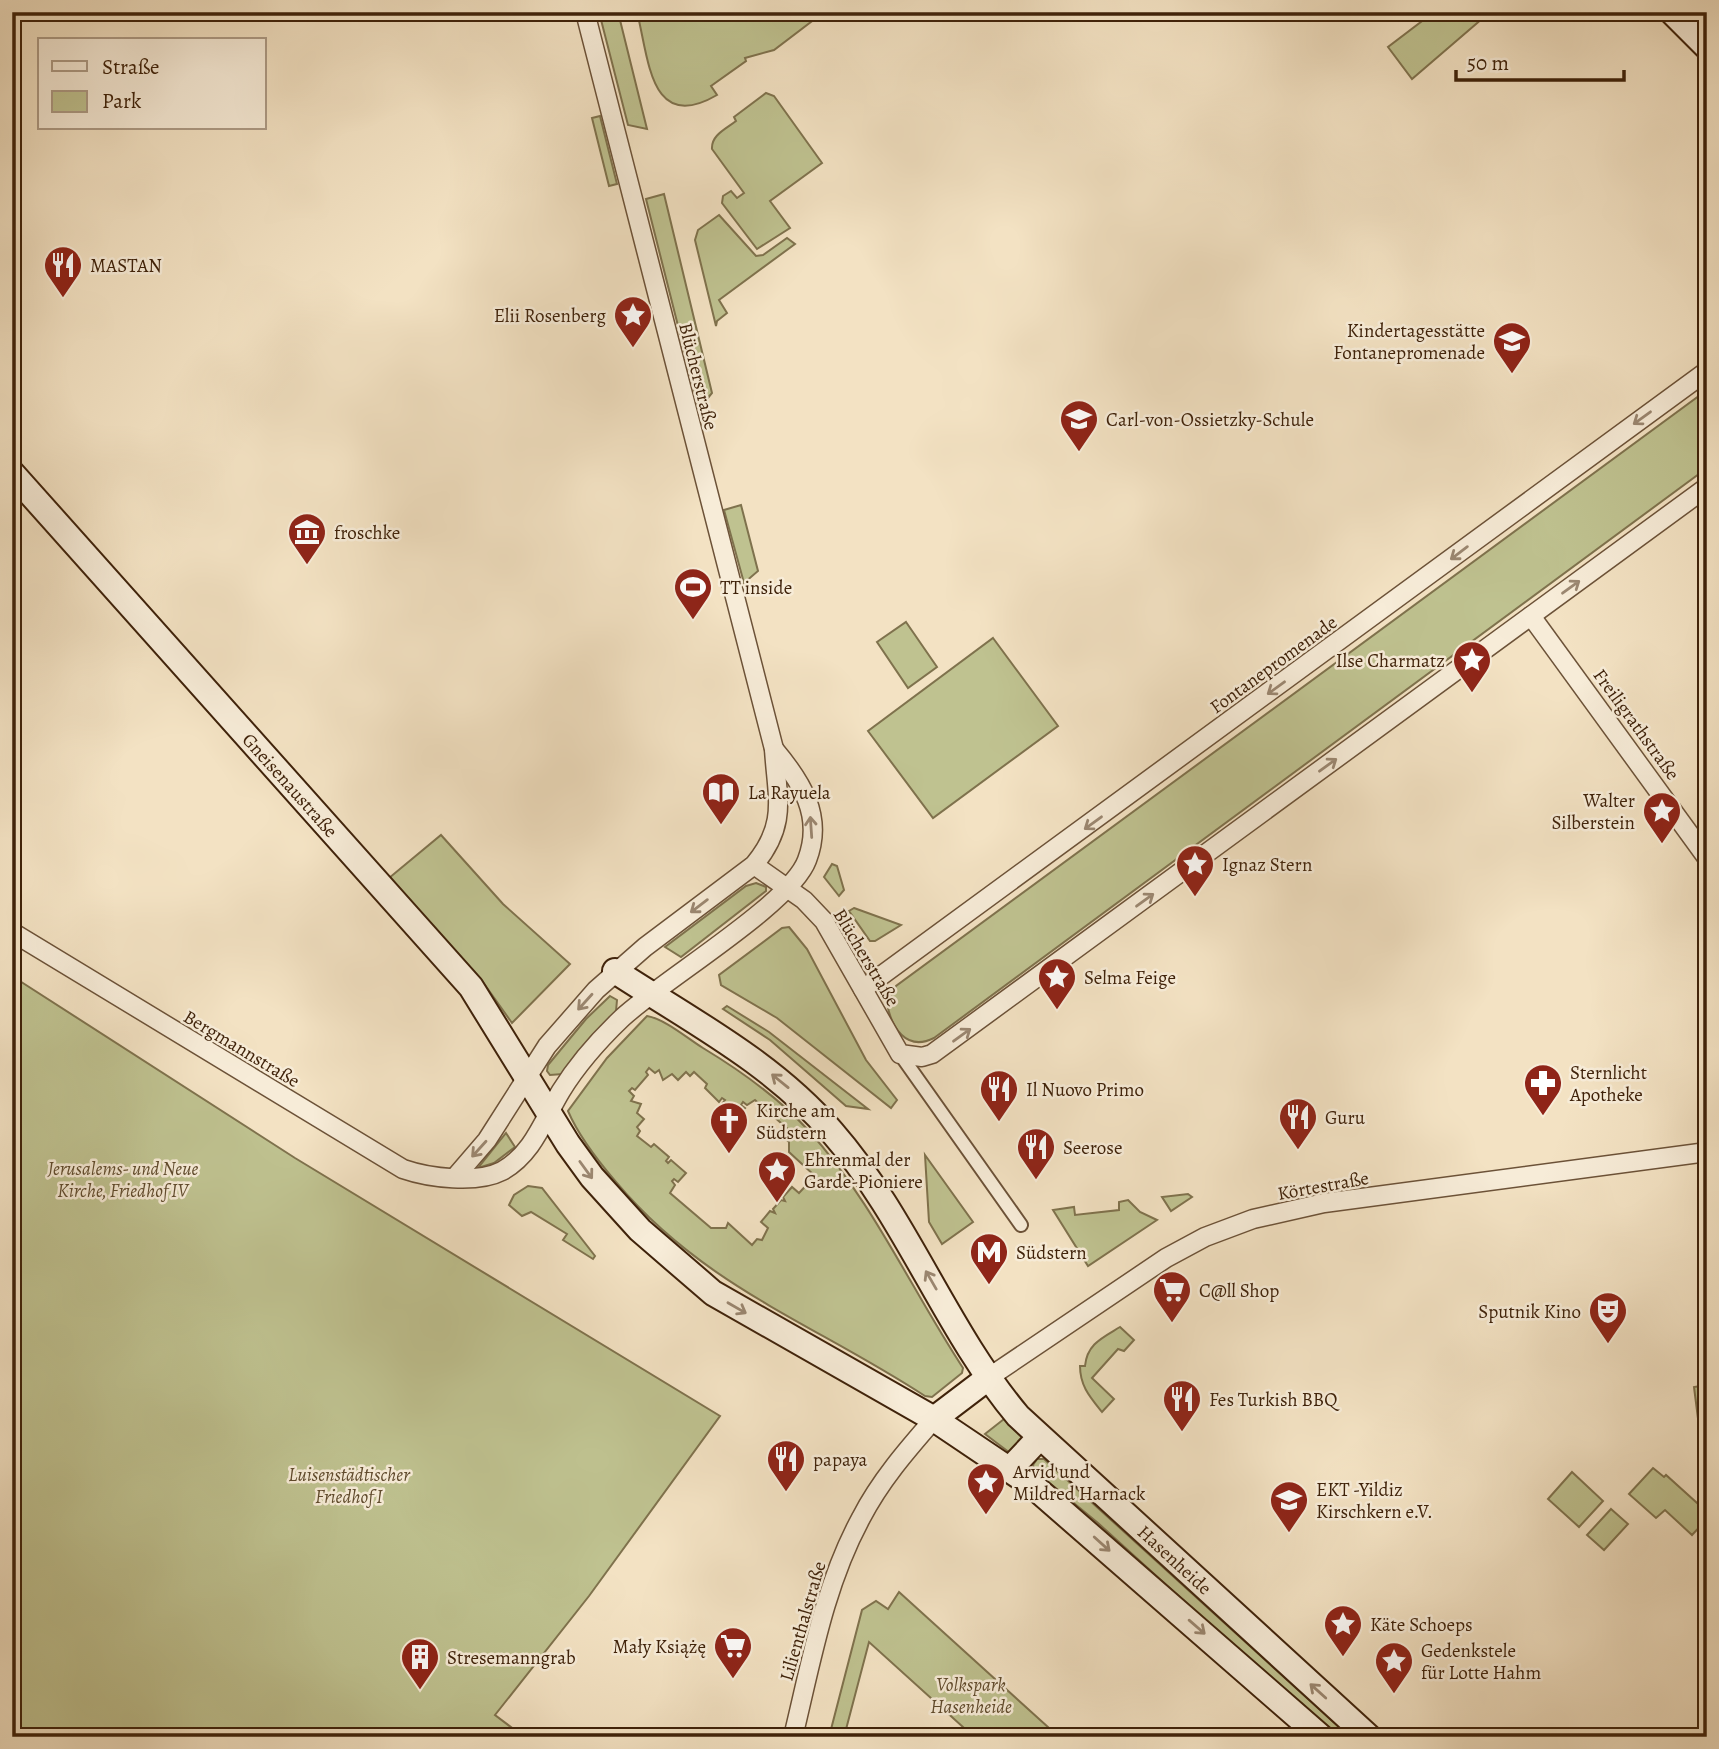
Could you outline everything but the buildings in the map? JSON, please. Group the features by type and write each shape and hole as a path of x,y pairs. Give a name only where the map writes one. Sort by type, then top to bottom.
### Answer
{"main road":[{"path":"1672,12 1707,47"},
{"name":"Gneisenaustraße","path":"12,473 471,987 549,1112"},
{"path":"549,1112 592,1177 616,1206 701,1284 934,1419 988,1378 897,1225 832,1132 783,1083 751,1059 615,971"},
{"name":"Hasenheide","path":"988,1378 1039,1438 1368,1737"},
{"name":"Hasenheide","path":"934,1419 1010,1469 1059,1506 1321,1737"},
{"path":"1010,1469 1039,1438"}],"street":[{"name":"Blücherstraße","path":"585,12 774,749 779,818 767,849 754,866 788,888 824,921 900,1054"},
{"name":"Fontanepromenade","path":"863,989 1707,371"},
{"path":"900,1054 922,1057 944,1048 1707,487"},
{"name":"Freiligrathstraße","path":"1531,616 1707,858"},
{"name":"Blücherstraße","path":"774,749 800,779 812,822 808,859 800,876 788,888"},
{"path":"456,1176 487,1140 527,1075 572,1016 615,971 754,866"},
{"path":"456,1176 484,1178 509,1166 526,1151 562,1089 597,1045 650,994 788,888"},
{"name":"Bergmannstraße","path":"12,932 403,1169 439,1178 456,1176"},
{"path":"900,1054 1021,1224"},
{"name":"Körtestraße","path":"988,1378 1167,1258 1205,1237 1253,1219 1324,1203 1707,1152"},
{"name":"Lilienthalstraße","path":"793,1737 825,1605 850,1539 885,1479 934,1419"}],"green space":[{"path":"599,12 618,12 647,129 628,125"},
{"path":"637,12 824,12 774,50 745,58 746,61 711,86 717,95 695,105 678,105 665,98 656,86"},
{"path":"1434,12 1490,12 1412,79 1388,47"},
{"path":"766,93 774,96 822,163 770,201 790,228 757,249 722,203 723,196 731,191 737,198 744,193 712,149 712,144 717,136 736,121 734,117"},
{"path":"600,116 617,184 609,186 592,118"},
{"path":"664,194 712,393 699,409 646,199"},
{"path":"719,215 756,256 763,255 787,238 795,244 719,300 727,313 717,321 716,326 695,240 698,230"},
{"path":"1707,390 1707,468 934,1038 915,1042 896,1028 887,1003 896,986"},
{"path":"741,505 758,571 744,583 724,510"},
{"path":"906,622 937,667 908,688 877,642"},
{"path":"993,638 1058,726 933,818 868,731"},
{"path":"441,835 503,904 570,964 512,1023 482,981 389,878"},
{"path":"832,864 837,866 844,890 839,896 824,877"},
{"path":"756,883 766,887 766,891 681,957 665,947 746,886"},
{"path":"854,908 901,925 875,941 870,941 849,911"},
{"path":"789,927 807,949 866,1060 897,1100 891,1108 777,1018 721,985 719,975 782,928"},
{"name":"Luisenstädtischer Friedhof I","path":"12,976 295,1158 720,1416 589,1596 495,1715 524,1737 12,1737"},
{"path":"610,996 617,1000 616,1011 563,1074 550,1075 547,1071 548,1065 586,1019"},
{"path":"727,1006 769,1032 868,1109 846,1106 770,1040 723,1009"},
{"path":"647,1016 668,1025 731,1066 784,1106 831,1157 852,1186 963,1368 962,1373 932,1397 925,1396 762,1301 686,1250 650,1218 616,1182 596,1157 568,1111 607,1058","holes":["649,1068 655,1073 659,1070 663,1080 672,1074 678,1080 686,1072 690,1076 694,1072 707,1084 705,1088 719,1102 722,1098 725,1100 722,1104 736,1117 745,1108 741,1105 743,1102 747,1105 755,1100 790,1131 786,1139 789,1142 789,1152 815,1176 799,1193 792,1187 783,1197 785,1201 781,1200 773,1209 775,1213 770,1211 761,1222 768,1228 762,1240 757,1239 752,1245 728,1223 726,1228 711,1228 670,1193 675,1185 672,1181 674,1179 678,1182 686,1173 671,1160 668,1163 666,1161 669,1157 654,1144 651,1147 637,1136 640,1131 637,1127 644,1119 637,1113 641,1104 631,1101 634,1096 629,1091 632,1088 635,1090 648,1075 646,1072"]},
{"path":"506,1133 515,1147 494,1163 478,1168"},
{"path":"925,1155 973,1222 942,1244 929,1222"},
{"path":"528,1186 542,1188 595,1256 593,1259 563,1240 567,1234 531,1212 522,1216 509,1205 514,1195"},
{"path":"1188,1194 1192,1197 1171,1211 1162,1197"},
{"path":"1128,1200 1140,1212 1157,1220 1088,1266 1053,1210 1074,1207 1075,1215 1119,1210 1119,1202"},
{"path":"1120,1327 1134,1340 1124,1351 1118,1349 1092,1378 1114,1399 1102,1412 1084,1385 1080,1366 1085,1366 1086,1358 1096,1342"},
{"path":"1707,1385 1707,1466 1704,1466 1694,1387"},
{"path":"1004,1419 1023,1438 1010,1453 985,1434"},
{"path":"1037,1459 1044,1459 1350,1737 1334,1737 1098,1523 1035,1471 1033,1465"},
{"path":"1653,1468 1664,1477 1666,1475 1707,1512 1707,1519 1692,1535 1665,1510 1656,1518 1629,1494"},
{"path":"1572,1472 1603,1501 1579,1527 1548,1499"},
{"path":"1611,1509 1628,1524 1604,1550 1587,1535"},
{"name":"Volkspark Hasenheide","path":"899,1592 1059,1737 974,1737 869,1642 844,1737 829,1737 862,1610 876,1601 888,1609"}],"place":[{"name":"MASTAN","path":"63,299"},
{"name":"Elii Rosenberg","path":"633,349"},
{"name":"Kindertagesstätte Fontanepromenade","path":"1512,375"},
{"name":"Carl-von-Ossietzky-Schule","path":"1079,453"},
{"name":"froschke","path":"307,566"},
{"name":"TT inside","path":"693,621"},
{"name":"Ilse Charmatz","path":"1472,694"},
{"name":"La Rayuela","path":"721,826"},
{"name":"Walter Silberstein","path":"1662,845"},
{"name":"Ignaz Stern","path":"1195,898"},
{"name":"Selma Feige","path":"1057,1011"},
{"name":"Sternlicht Apotheke","path":"1543,1117"},
{"name":"Il Nuovo Primo","path":"999,1123"},
{"name":"Guru","path":"1298,1151"},
{"name":"Kirche am Südstern","path":"729,1155"},
{"name":"Seerose","path":"1036,1181"},
{"name":"Ehrenmal der Garde-Pioniere","path":"777,1204"},
{"name":"Südstern","path":"989,1286"},
{"name":"C@ll Shop","path":"1172,1324"},
{"name":"Sputnik Kino","path":"1608,1345"},
{"name":"Fes Turkish BBQ","path":"1182,1433"},
{"name":"papaya","path":"786,1493"},
{"name":"Arvid und Mildred Harnack","path":"986,1516"},
{"name":"EKT -Yildiz Kirschkern e.V.","path":"1289,1534"},
{"name":"Käte Schoeps","path":"1343,1658"},
{"name":"Mały Książę","path":"733,1680"},
{"name":"Stresemanngrab","path":"420,1691"},
{"name":"Gedenkstele für Lotte Hahm","path":"1394,1695"}],"park label":[{"name":"Jerusalems- und Neue Kirche, Friedhof IV","path":"123,1179"}]}
